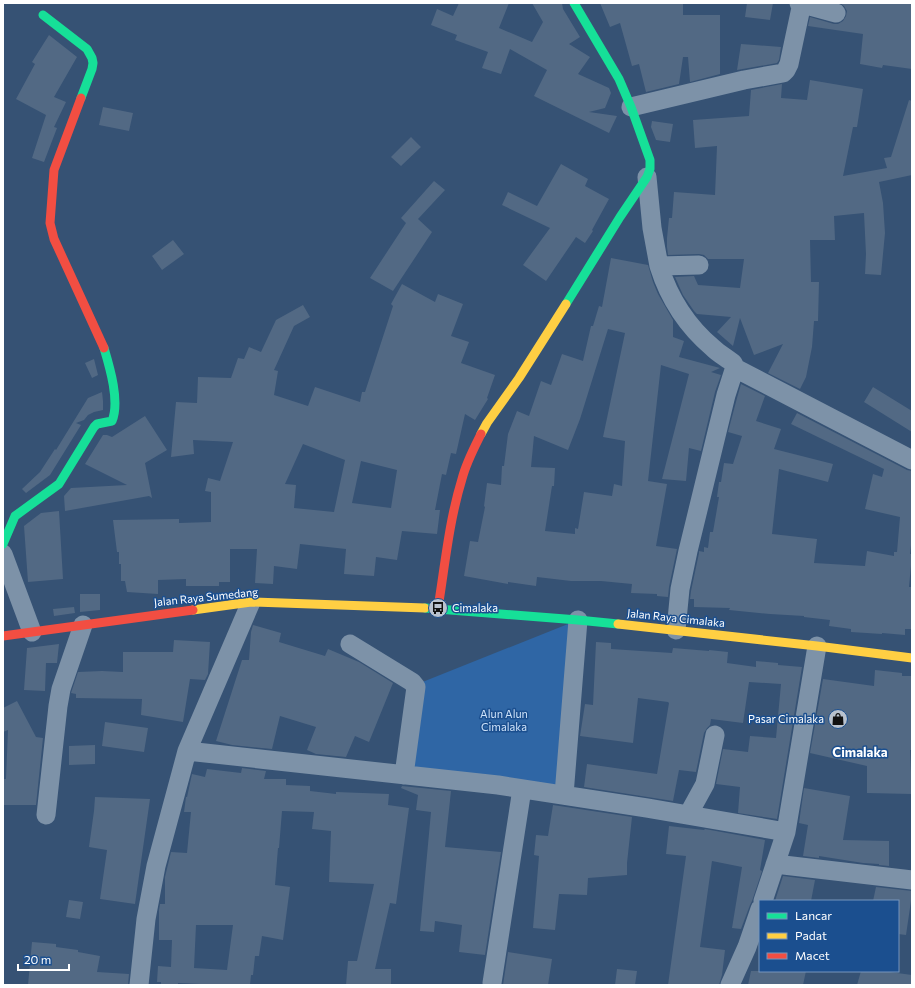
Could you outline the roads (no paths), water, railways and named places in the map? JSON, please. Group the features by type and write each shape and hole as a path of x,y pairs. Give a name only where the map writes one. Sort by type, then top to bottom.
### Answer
{"main road":[{"path":"438,608 453,510 462,477 473,450 487,423 519,378 620,217 645,180 650,169 650,160 619,79 574,3"},
{"path":"3,544 15,516 59,484 94,427 97,424 113,420 116,408 116,400 106,352 54,239 50,223 54,170 93,63 87,49 43,15"},
{"name":"Jalan Raya Sumedang","path":"3,636 137,616 251,602 438,608"},
{"name":"Jalan Raya Cimalaka","path":"438,608 676,630 912,658"}],"street":[{"path":"631,107 744,80 783,73 789,64 801,3 836,13"},
{"path":"645,180 659,266 661,274 673,299 684,317 697,333 735,365 724,402 682,581 676,630"},
{"path":"659,266 699,265"},
{"path":"733,372 912,460"},
{"path":"3,554 32,632"},
{"path":"139,985 146,918 156,866 187,751 251,602"},
{"path":"564,795 578,620"},
{"path":"46,815 60,693 83,624"},
{"path":"350,644 412,682 416,687 404,775"},
{"path":"763,900 786,832 817,646"},
{"path":"688,815 705,784 715,735"},
{"path":"187,751 498,785 786,832"},
{"path":"492,983 522,789"},
{"path":"775,864 912,880"},
{"path":"730,985 747,947 759,912"}],"place":[{"name":"Cimalaka","path":"438,608"},
{"name":"Pasar Cimalaka","path":"838,719"}],"district":[{"name":"Cimalaka","path":"860,752"}],"park label":[{"name":"Alun Alun Cimalaka","path":"504,720"}]}
